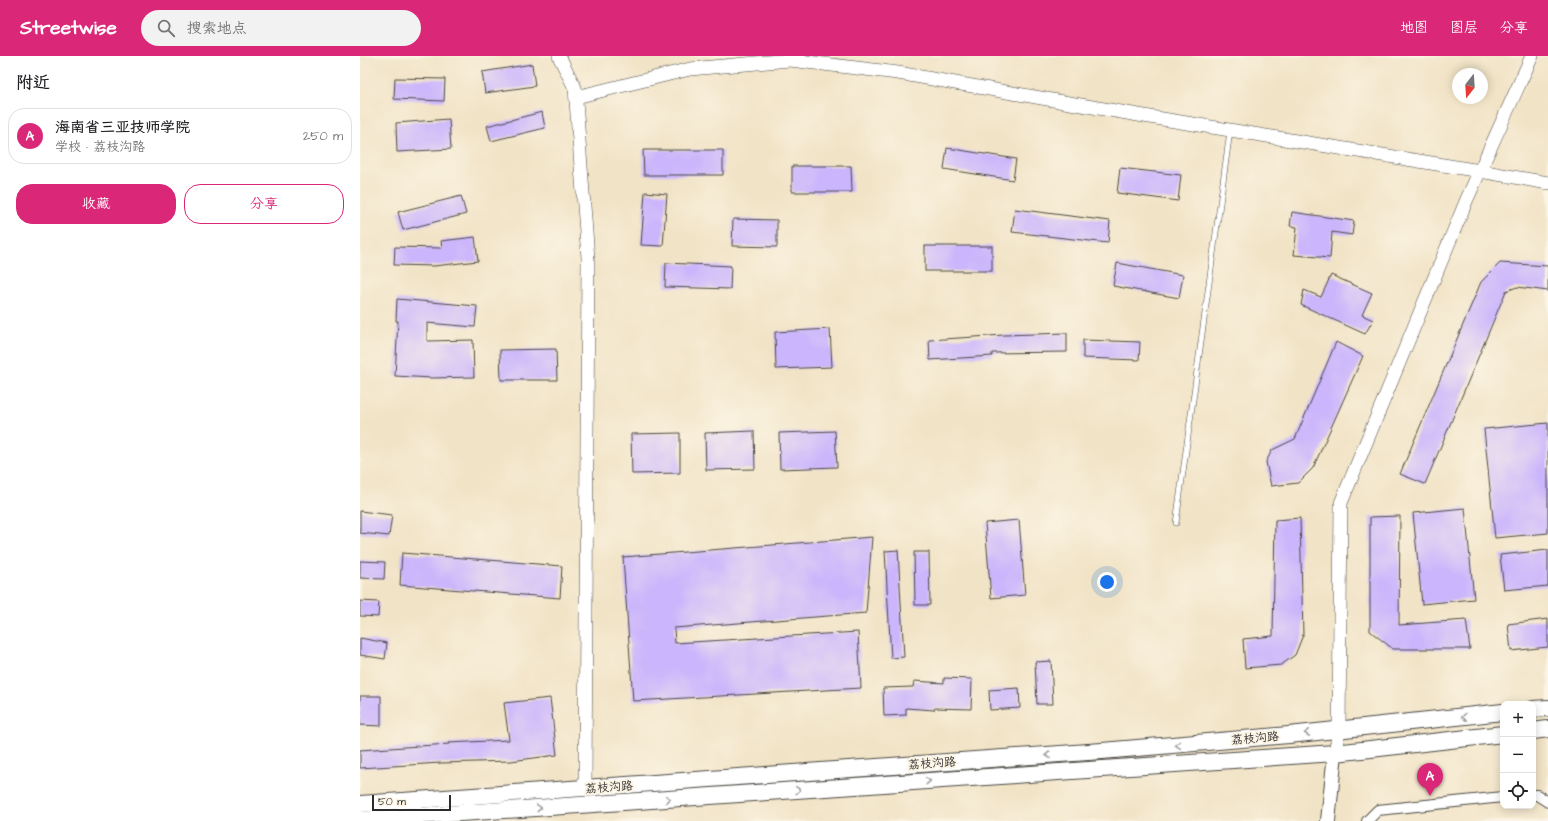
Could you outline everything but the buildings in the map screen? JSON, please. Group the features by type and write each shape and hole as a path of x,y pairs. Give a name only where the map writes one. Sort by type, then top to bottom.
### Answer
{"main road":[{"path":"1536,709 1548,708"},
{"name":"荔枝沟路","path":"360,804 1110,750 1339,730 1500,712"},
{"path":"1536,731 1548,729"},
{"name":"荔枝沟路","path":"360,820 1335,753 1500,734"},
{"path":"1328,821 1335,753"}],"street":[{"path":"559,56 575,88 588,258 585,789"},
{"path":"1335,753 1339,730 1341,503 1480,171 1532,56"},
{"path":"576,97 690,69 790,60 898,73 1548,183"},
{"path":"1536,795 1548,802"},
{"path":"1367,821 1378,810 1500,797"}],"lane":[{"path":"1176,523 1230,130"}],"place":[{"name":"海南省三亚技师学院","path":"1430,796"}]}
